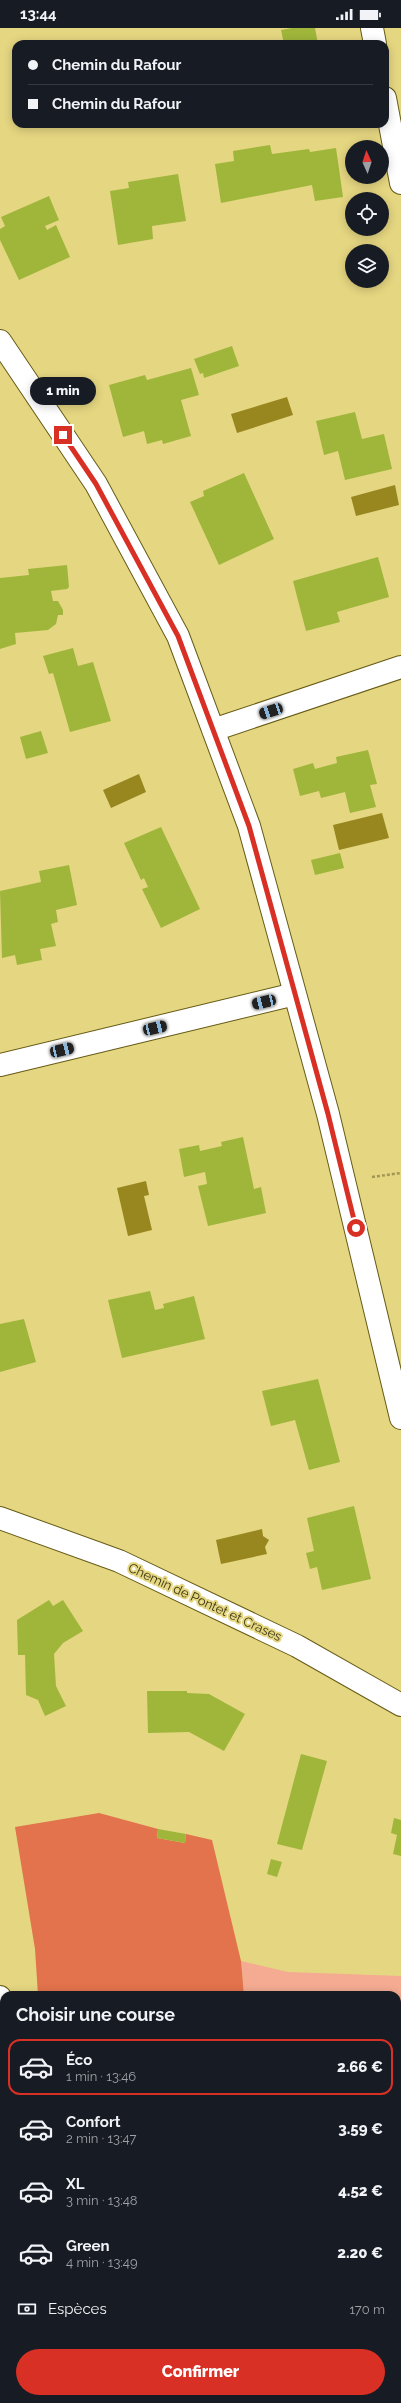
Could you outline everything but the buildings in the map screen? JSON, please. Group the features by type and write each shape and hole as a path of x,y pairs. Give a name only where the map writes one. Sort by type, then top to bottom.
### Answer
{"street":[{"path":"372,28 374,40"},
{"path":"389,119 401,183"},
{"path":"0,341 96,484 178,636 249,826 328,1114 401,1418"},
{"path":"213,730 401,667"},
{"path":"0,1065 295,994"},
{"name":"Chemin de Pontet et Crases","path":"0,1518 119,1561 296,1646 401,1704"}],"shaded area":[{"path":"287,397 293,415 237,433 231,414"},
{"path":"395,485 399,505 356,516 351,497"},
{"path":"139,774 146,792 111,808 103,790"},
{"path":"382,813 389,838 339,850 333,825"},
{"path":"146,1181 149,1195 144,1196 152,1230 128,1236 117,1188"},
{"path":"262,1529 263,1536 269,1540 265,1547 267,1554 221,1564 216,1540"},
{"path":"99,1813 158,1829 157,1838 185,1843 186,1834 212,1840 241,1961 244,1991 38,1991 35,1949 15,1827"},
{"path":"241,1961 288,1972 401,1976 401,1991 244,1991"}],"route":[{"path":"63,435 96,484 178,636 249,826 328,1114 356,1228"}]}
